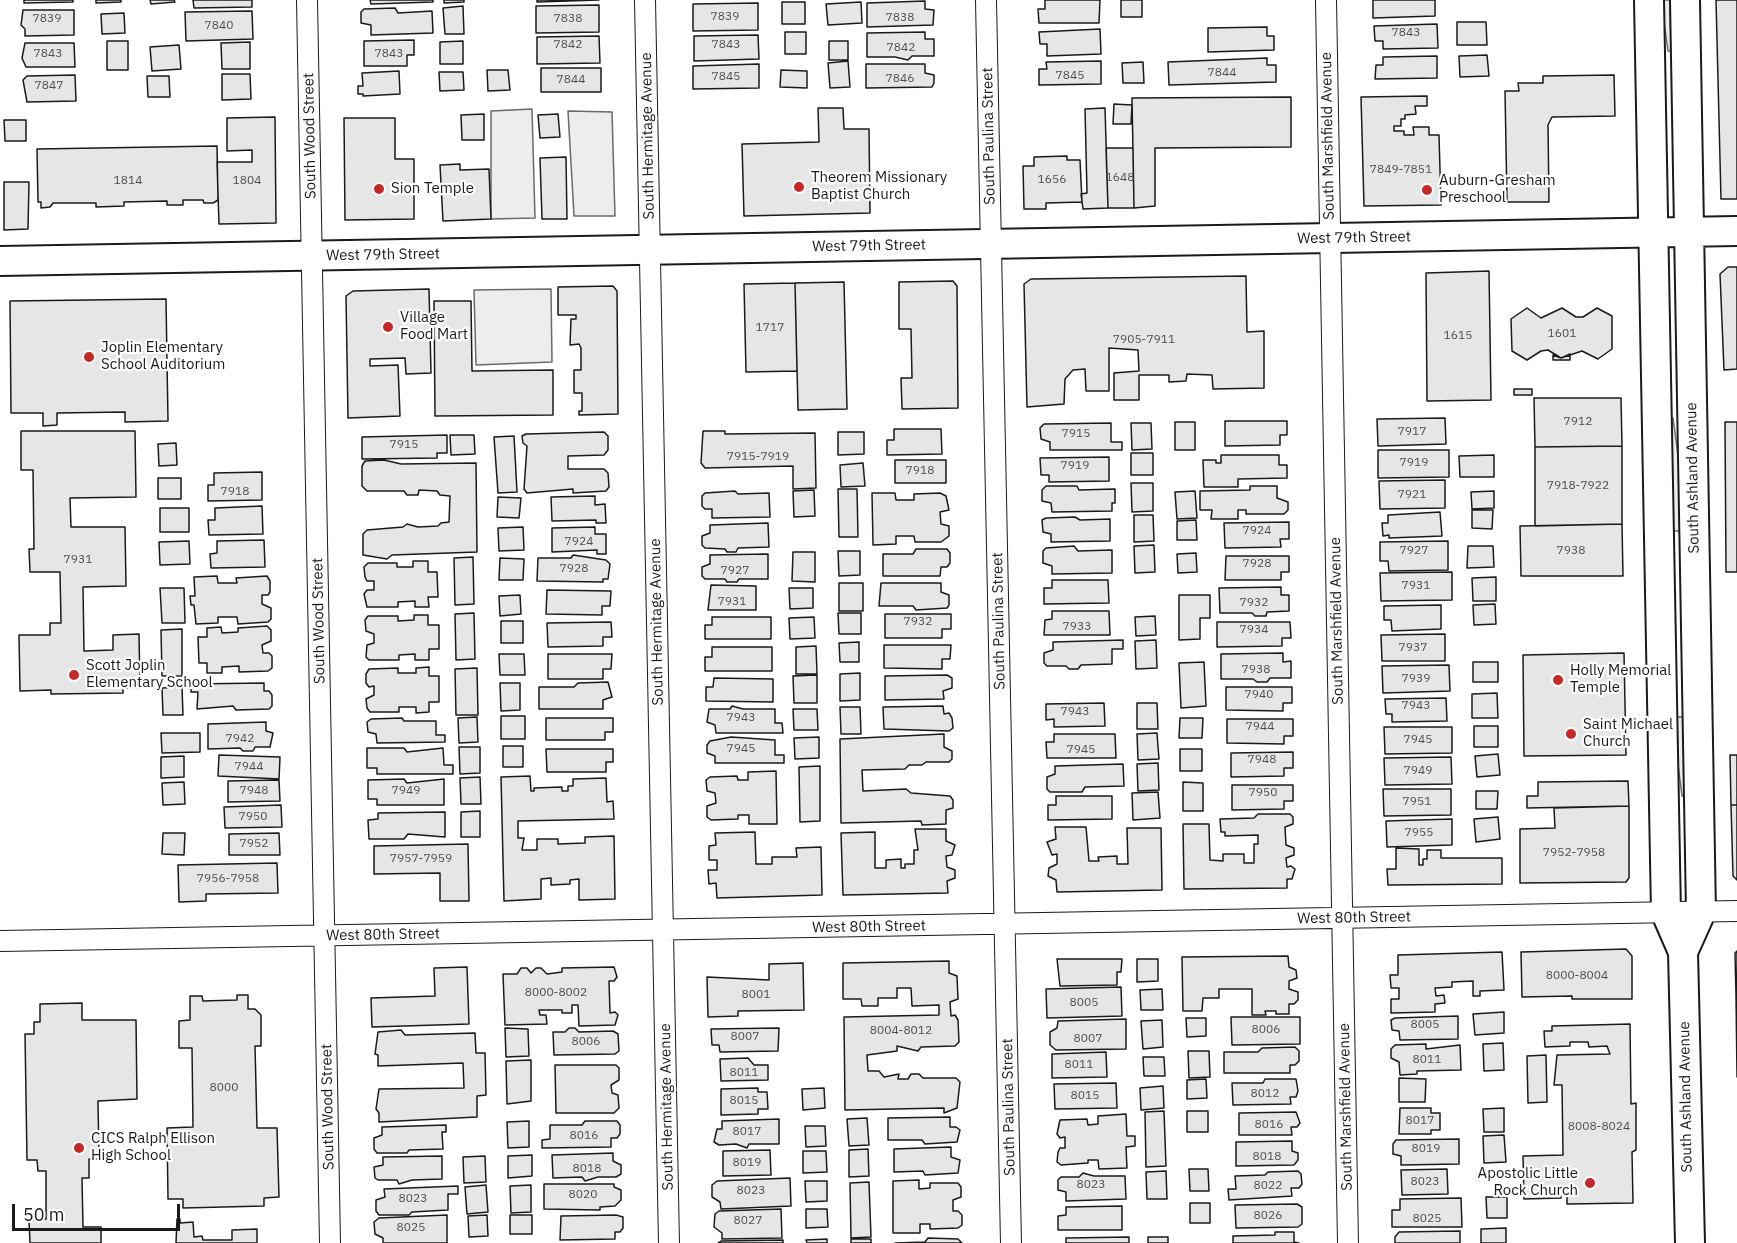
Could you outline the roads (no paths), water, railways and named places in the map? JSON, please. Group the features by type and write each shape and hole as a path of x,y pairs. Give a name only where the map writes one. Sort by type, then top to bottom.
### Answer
{"main road":[{"name":"South Ashland Avenue","path":"1649,0 1666,913 1683,952 1690,1243"},
{"name":"South Ashland Avenue","path":"1683,952 1701,912 1685,0"},
{"name":"West 79th Street","path":"0,261 1737,231"}],"street":[{"name":"South Wood Street","path":"307,0 330,1243"},
{"name":"South Hermitage Avenue","path":"645,0 669,1243"},
{"name":"South Paulina Street","path":"986,0 1011,1243"},
{"name":"South Marshfield Avenue","path":"1326,0 1348,1243"},
{"name":"West 80th Street","path":"0,941 1737,911"}],"place":[{"name":"Theorem Missionary Baptist Church","path":"799,187"},
{"name":"Sion Temple","path":"379,189"},
{"name":"Auburn-Gresham Preschool","path":"1427,190"},
{"name":"Village Food Mart","path":"388,327"},
{"name":"Joplin Elementary School Auditorium","path":"89,357"},
{"name":"Scott Joplin Elementary School","path":"74,675"},
{"name":"Holly Memorial Temple","path":"1558,680"},
{"name":"Saint Michael Church","path":"1571,734"},
{"name":"CICS Ralph Ellison High School","path":"79,1148"},
{"name":"Apostolic Little Rock Church","path":"1590,1183"}]}
